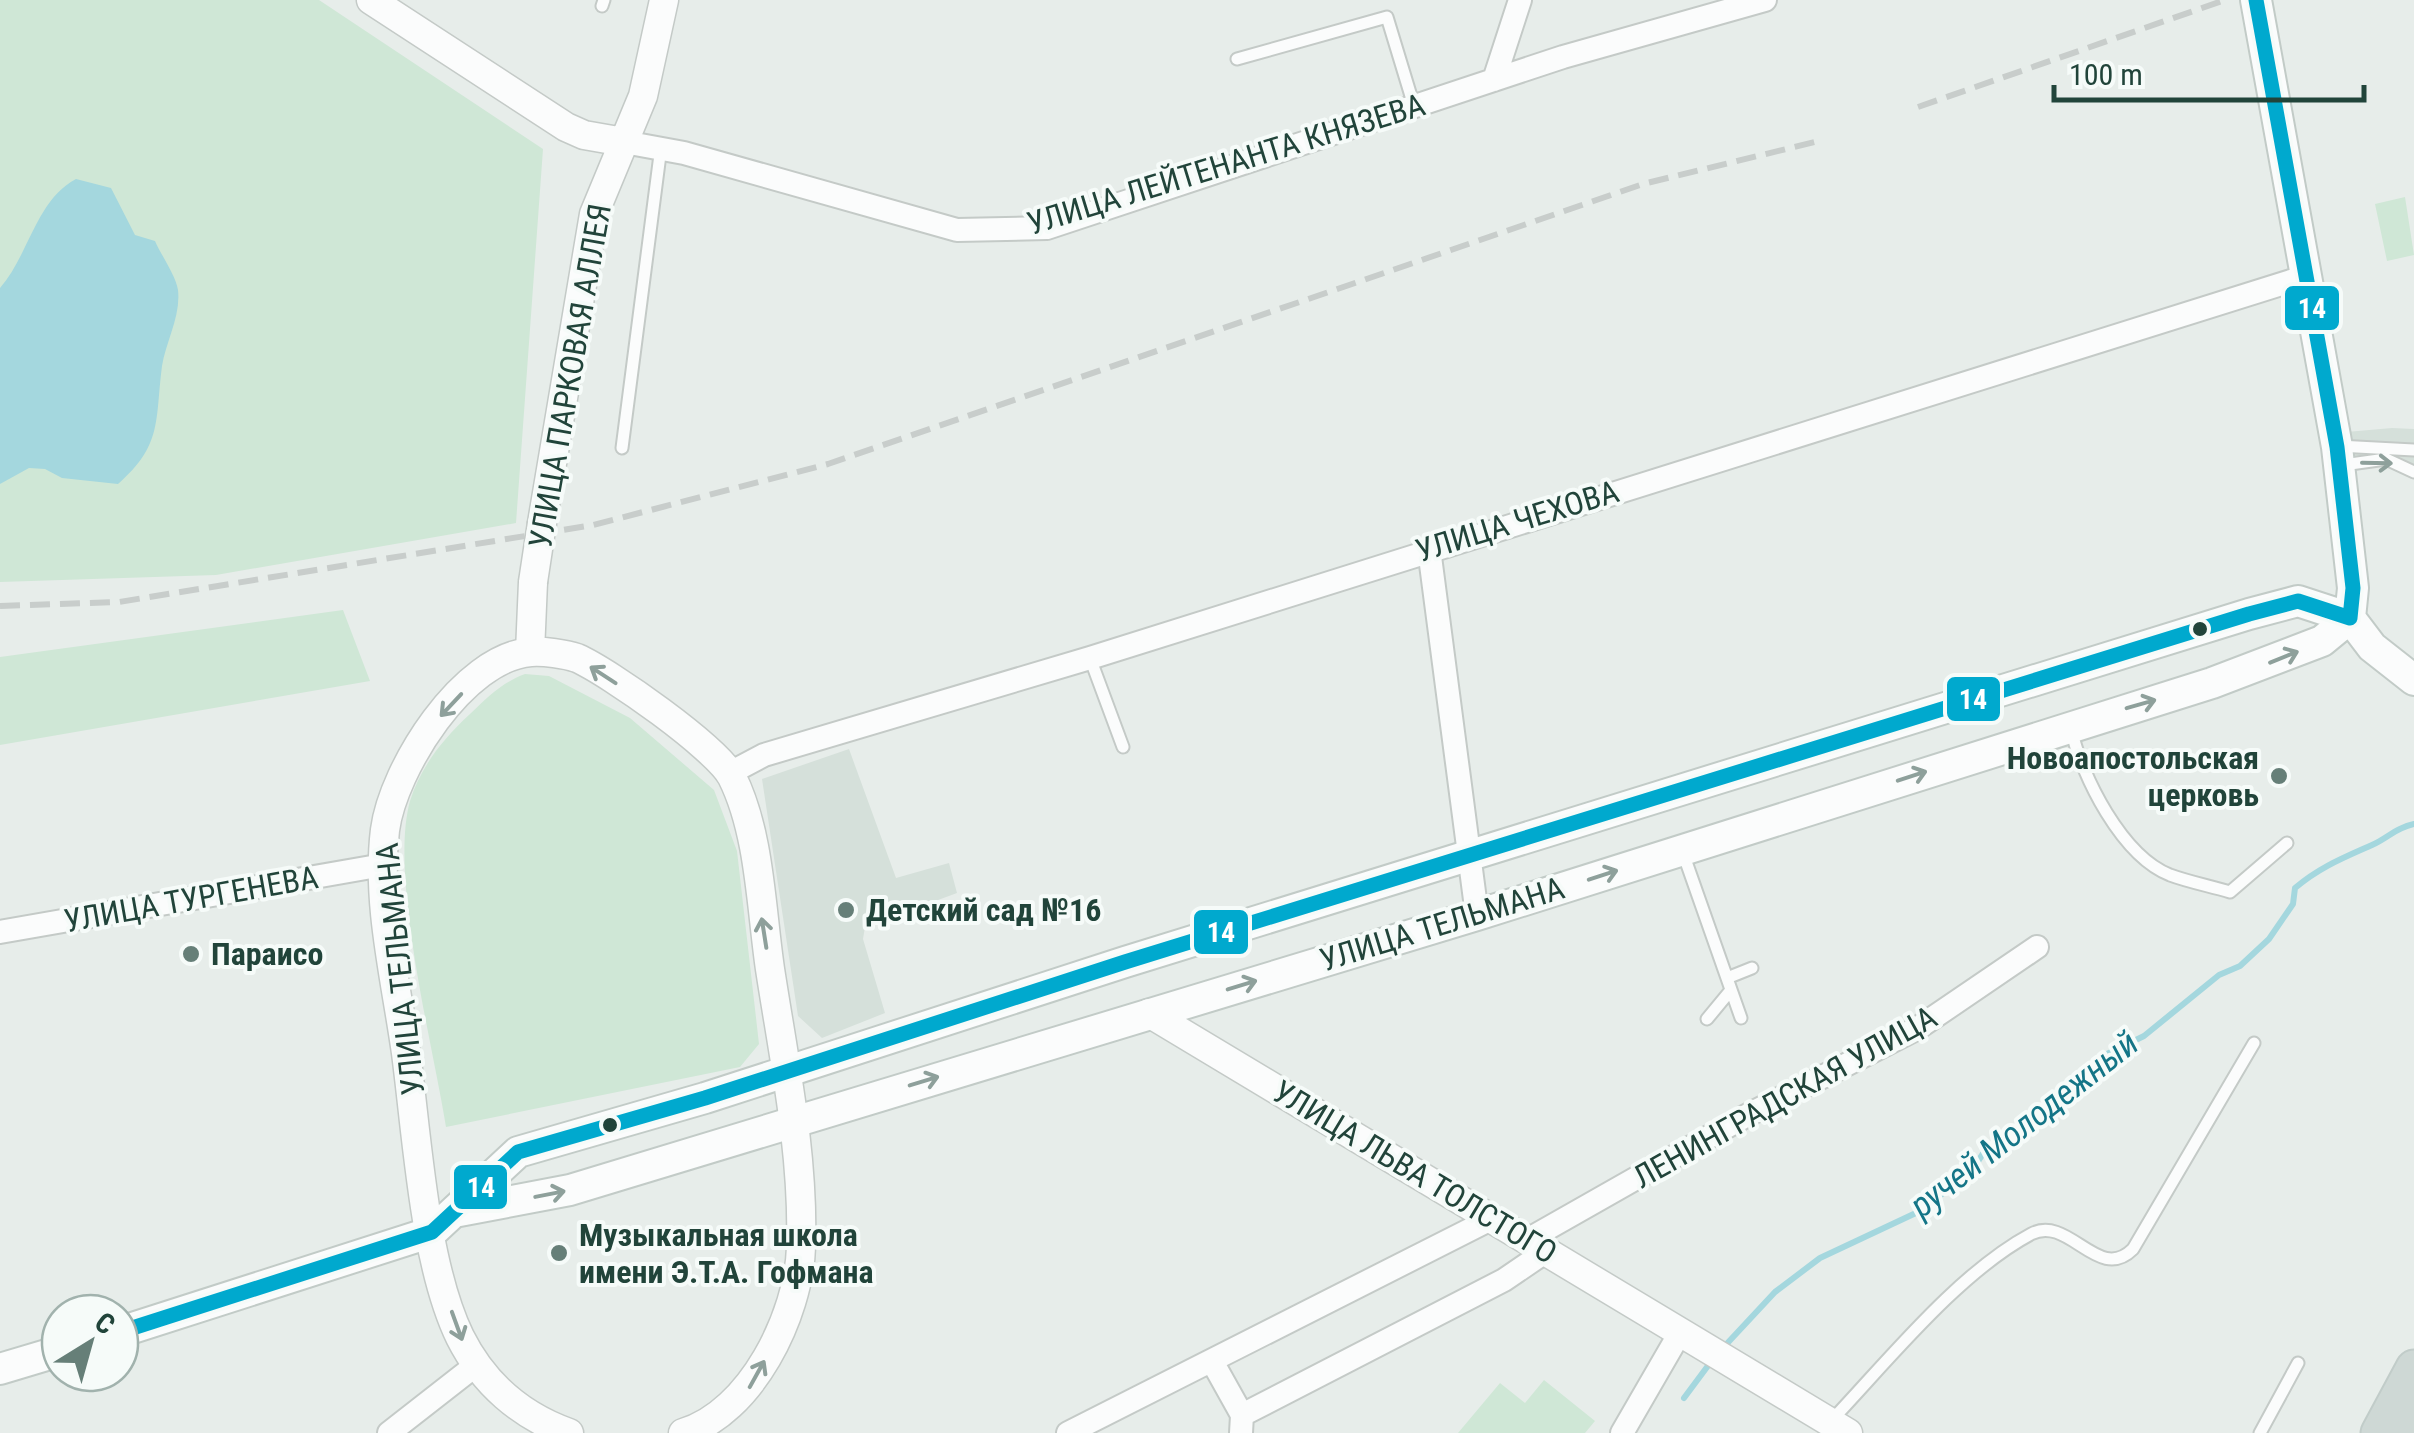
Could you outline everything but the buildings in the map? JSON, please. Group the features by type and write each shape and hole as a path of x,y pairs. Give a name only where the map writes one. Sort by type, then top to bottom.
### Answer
{"main road":[{"path":"2256,0 2338,456 2353,588 2350,618 2372,647 2414,680"},
{"name":"УЛИЦА ТЕЛЬМАНА","path":"443,1222 518,1152 2298,601 2350,618"},
{"name":"УЛИЦА ТЕЛЬМАНА","path":"140,1325 443,1222 570,1190 1476,915 2284,658 2322,641 2350,618"},
{"path":"0,1369 40,1356"},
{"path":"2379,1433 2414,1368"},
{"path":"2408,1433 2414,1421"}],"street":[{"path":"371,0 566,127 584,135 624,142"},
{"name":"УЛИЦА ПАРКОВАЯ АЛЛЕЯ","path":"530,652 533,582 594,214 643,96 664,0"},
{"path":"1494,80 1520,0"},
{"name":"УЛИЦА ЛЕЙТЕНАНТА КНЯЗЕВА","path":"624,142 660,147 957,230 1047,228 1494,80 1765,0"},
{"name":"УЛИЦА ЧЕХОВА","path":"730,773 764,756 1090,658 1428,548 2308,276"},
{"path":"1428,548 1476,915"},
{"path":"530,652 575,657 661,712 730,773 750,840 793,1121 801,1252 780,1331 750,1387 706,1426 683,1433"},
{"name":"УЛИЦА ТЕЛЬМАНА","path":"530,652 496,663 462,692 414,748 395,789 382,865 458,1333 476,1365 520,1410 569,1433"},
{"name":"УЛИЦА ТУРГЕНЕВА","path":"0,932 382,865"},
{"name":"ЛЕНИНГРАДСКАЯ УЛИЦА","path":"1242,1424 1504,1280 1539,1245 1744,1117 1918,1028 2037,947"},
{"name":"УЛИЦА ЛЬВА ТОЛСТОГО","path":"1149,1013 1839,1427"},
{"path":"1068,1433 1214,1363 1493,1218"},
{"path":"1622,1433 1691,1337"},
{"path":"1214,1363 1242,1424"},
{"path":"389,1433 476,1365"}],"lane":[{"path":"1237,59 1387,17 1414,106"},
{"path":"622,448 660,147"},
{"path":"2338,456 2414,450"},
{"path":"2338,456 2386,459 2414,472"},
{"path":"1090,658 1123,747"},
{"path":"2070,725 2077,758 2120,836 2166,874 2230,892 2287,843"},
{"path":"1682,850 1741,1018"},
{"path":"1706,1018 1729,984 1752,968"},
{"path":"1839,1427 1956,1290 2034,1232 2057,1232 2108,1261 2123,1259 2133,1249 2254,1043"},
{"path":"2260,1433 2298,1363"}],"shaded area":[{"path":"2414,429 2414,470 2398,460 2339,466 2335,433"},
{"name":"Детский сад №16","path":"849,749 896,878 949,863 957,893 865,927 863,939 885,1013 822,1038 798,1016 762,779"}],"green space":[{"path":"0,0 319,0 543,149 516,523 216,575 0,582"},
{"path":"2405,197 2414,255 2387,261 2375,204"},
{"path":"343,610 370,681 0,745 0,657"},
{"path":"525,674 549,676 630,718 714,790 737,851 759,1044 740,1067 446,1127 409,915 405,833 410,801 427,765 451,733 495,691"},
{"path":"1544,1380 1595,1421 1585,1433 1458,1433 1500,1383 1525,1403"}],"water":[{"path":"76,179 111,188 135,235 155,241 177,284 177,309 162,366 154,431 143,457 118,484 62,478 45,469 29,468 0,484 0,288 51,200"}],"waterway":[{"name":"ручей Молодежный","path":"1721,1350 1775,1292 1820,1258 1918,1212 1971,1172 1986,1149 2035,1119 2107,1054 2144,1036 2219,975 2240,966 2269,939 2293,904 2295,888 2304,881 2414,824"},
{"name":"ручей Молодежный","path":"1684,1398 1713,1359"}],"railway":[{"path":"1918,107 2225,0"},
{"path":"0,606 119,602 593,525 828,464 1643,184 1819,141"}],"transit line":[{"name":"14","path":"2256,0 2337,447 2353,588 2350,618"},
{"name":"14","path":"140,1326 432,1232 518,1152 705,1098 1125,962 2249,614 2298,601 2350,618"}],"place":[{"name":"Новоапостольская церковь","path":"2279,776"},
{"name":"Детский сад №16","path":"846,910"},
{"name":"Параисо","path":"191,954"},
{"name":"Музыкальная школа имени Э.Т.А. Гофмана","path":"559,1253"}]}
